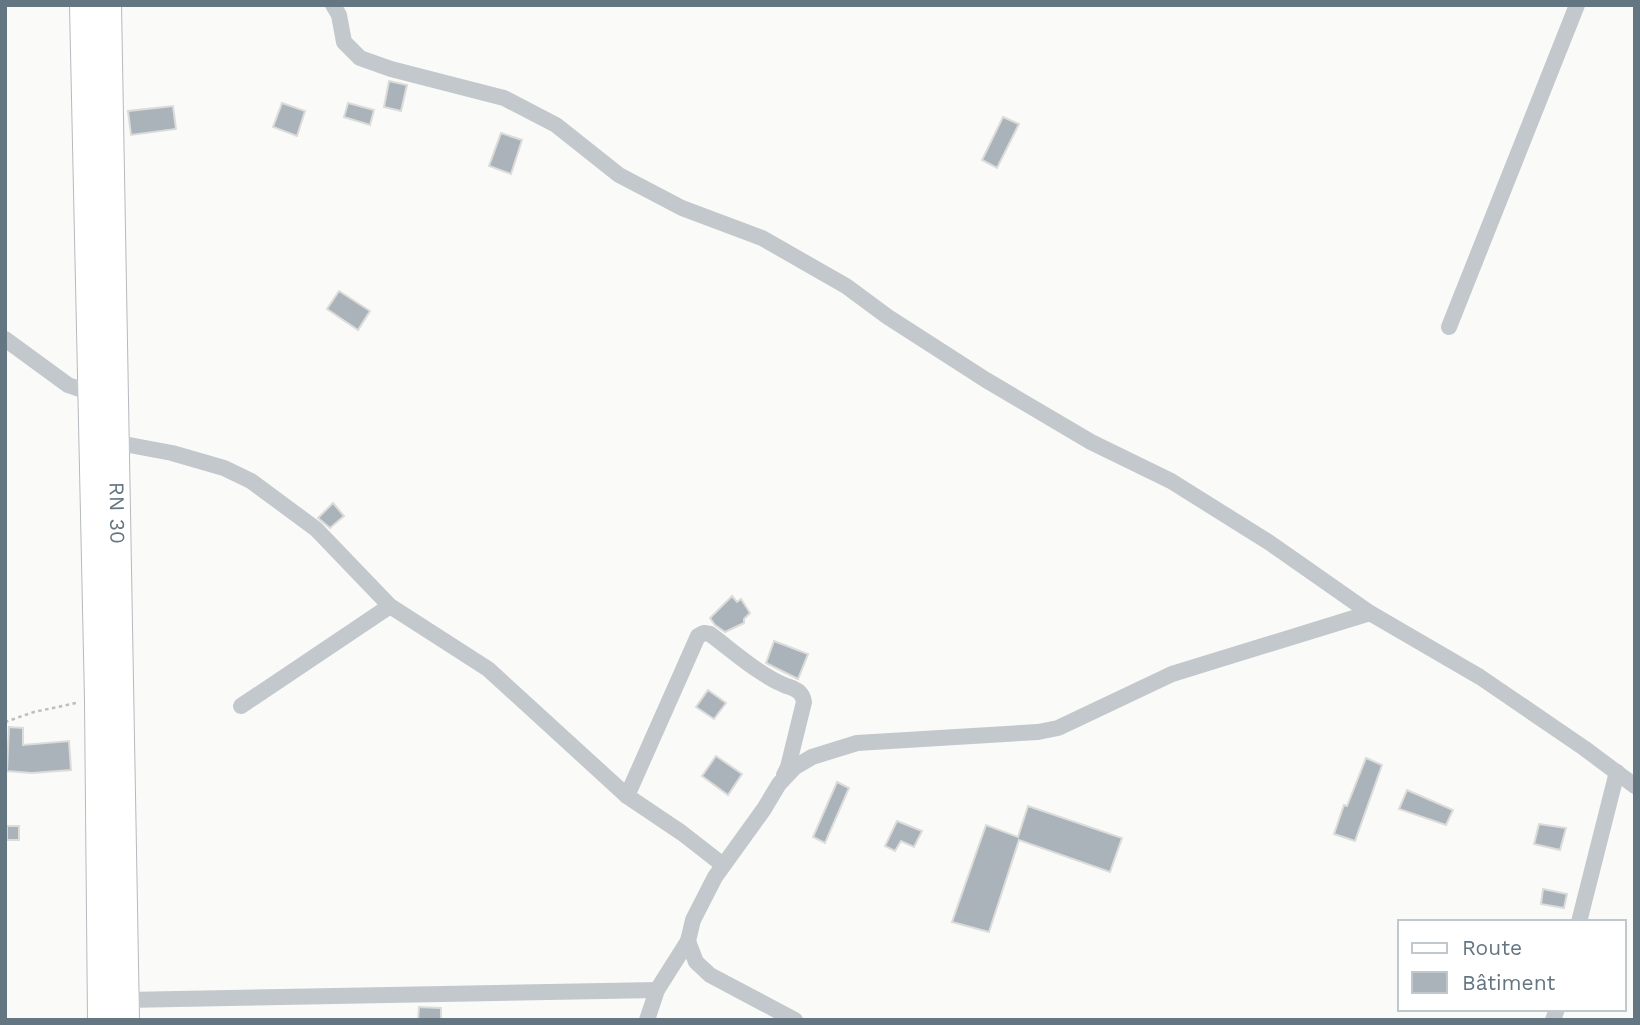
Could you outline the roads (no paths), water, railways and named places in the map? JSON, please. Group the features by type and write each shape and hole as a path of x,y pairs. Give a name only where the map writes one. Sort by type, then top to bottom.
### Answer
{"main road":[{"name":"RN 30","path":"83,5 91,393 105,441 125,1010"},
{"name":"RN 30","path":"101,1020 98,699 105,441 108,5"}],"street":[{"path":"333,5 339,15 344,42 360,58 504,98 556,125 619,175 682,208 762,238 846,286 888,317 986,380 1091,442 1171,481 1248,529 1370,613 1480,677 1635,786"},
{"path":"1449,327 1577,5"},
{"path":"5,339 68,385 91,393"},
{"path":"105,441 224,468 251,481 316,529 390,606 488,669 627,796 723,865"},
{"path":"241,706 390,606"},
{"path":"779,784 795,767 812,757 857,743 1038,732 1058,728 1172,674 1370,613"},
{"path":"627,796 698,636 710,634 752,666 803,695 804,702 788,767 764,809 723,865 693,920 688,941 657,990 647,1020"},
{"path":"1580,920 1617,772"},
{"path":"688,941 696,962 710,975 795,1020"},
{"path":"125,1010 657,990"}]}
